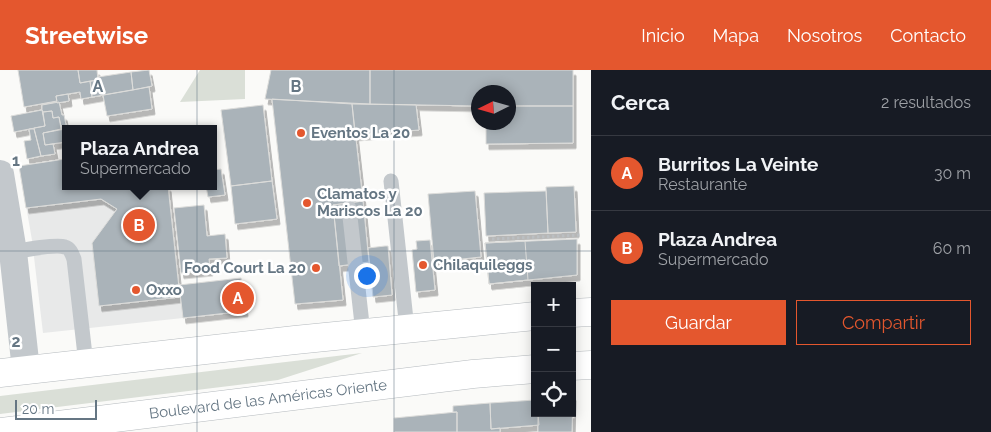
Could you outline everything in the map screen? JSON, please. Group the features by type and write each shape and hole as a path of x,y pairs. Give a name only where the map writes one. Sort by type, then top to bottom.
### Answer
{"main road":[{"path":"576,312 591,312"},
{"path":"13,372 531,316"},
{"path":"576,366 591,365"},
{"name":"Boulevard de las Américas Oriente","path":"0,432 34,430 473,374 531,369"}],"street":[{"path":"0,174 12,252 9,295 13,372"}],"lane":[{"path":"391,181 407,329"},
{"path":"349,208 363,333"},
{"path":"12,252 57,246 66,247 71,251 74,259 86,364"}],"path":[{"path":"492,239 581,235"}],"shaded area":[{"path":"200,70 245,70 245,99 180,102"},
{"path":"62,160 62,190 168,190 183,318 43,333 32,240 19,166"},
{"path":"362,353 278,380 0,414 0,396"}],"building":[{"path":"18,70 78,70 80,83 90,81 92,97 81,99 80,92 56,96 57,101 24,107"},
{"path":"78,70 97,70 98,80 80,83"},
{"path":"149,70 152,86 133,90 131,72"},
{"path":"271,70 370,70 370,104 265,99"},
{"path":"370,70 573,70 573,106 516,106 516,85 471,85 471,106 370,104"},
{"path":"131,72 133,90 92,97 90,81 98,80 98,77"},
{"path":"149,87 152,109 107,116 103,95"},
{"path":"68,94 69,101 57,103 56,96"},
{"path":"272,99 352,104 363,201 333,205 343,300 295,304"},
{"path":"59,102 66,125 61,126 59,117 53,118 52,111 43,112 42,105"},
{"path":"352,104 416,105 419,130 355,135"},
{"path":"263,105 272,181 231,186 221,110"},
{"path":"516,106 573,106 573,143 486,144 486,130 516,130"},
{"path":"42,110 45,126 14,132 11,116"},
{"path":"52,111 53,118 59,117 61,129 43,133 45,145 53,144 55,154 41,156 34,128 45,126 43,112"},
{"path":"29,129 34,129 41,156 27,159 24,141 31,140"},
{"path":"62,130 62,142 45,145 43,133"},
{"path":"62,159 62,190 168,190 180,297 99,306 92,243 117,209 101,199 26,208 19,166"},
{"path":"221,169 225,195 208,197 207,190 217,190 217,170"},
{"path":"272,181 277,219 235,224 231,186"},
{"path":"574,186 576,232 548,233 546,187"},
{"path":"475,191 481,257 434,262 428,194"},
{"path":"546,191 548,233 486,236 484,193"},
{"path":"363,201 369,262 339,266 333,205"},
{"path":"204,205 207,236 225,234 227,258 209,259 210,270 181,273 174,208"},
{"path":"577,239 577,275 489,284 485,243"},
{"name":"Chilaquileggs","path":"430,240 435,290 416,292 412,250 417,249 416,241"},
{"path":"525,241 528,280 489,284 485,243"},
{"path":"388,246 392,295 373,297 368,248"},
{"path":"241,278 245,311 183,318 179,285"},
{"path":"531,400 531,417 538,417 539,425 491,429 490,403"},
{"path":"490,403 491,429 500,428 500,432 457,432 457,412 453,412 453,406"},
{"path":"457,412 457,432 394,432 394,418"},
{"path":"538,417 572,417 572,432 538,432"}],"place":[{"name":"Eventos La 20","path":"301,133"},
{"name":"Clamatos y Mariscos La 20","path":"307,203"},
{"name":"Plaza Andrea","path":"139,225"},
{"name":"Chilaquileggs","path":"423,265"},
{"name":"Food Court La 20","path":"316,268"},
{"name":"Oxxo","path":"136,290"},
{"name":"Burritos La Veinte","path":"238,298"}]}
